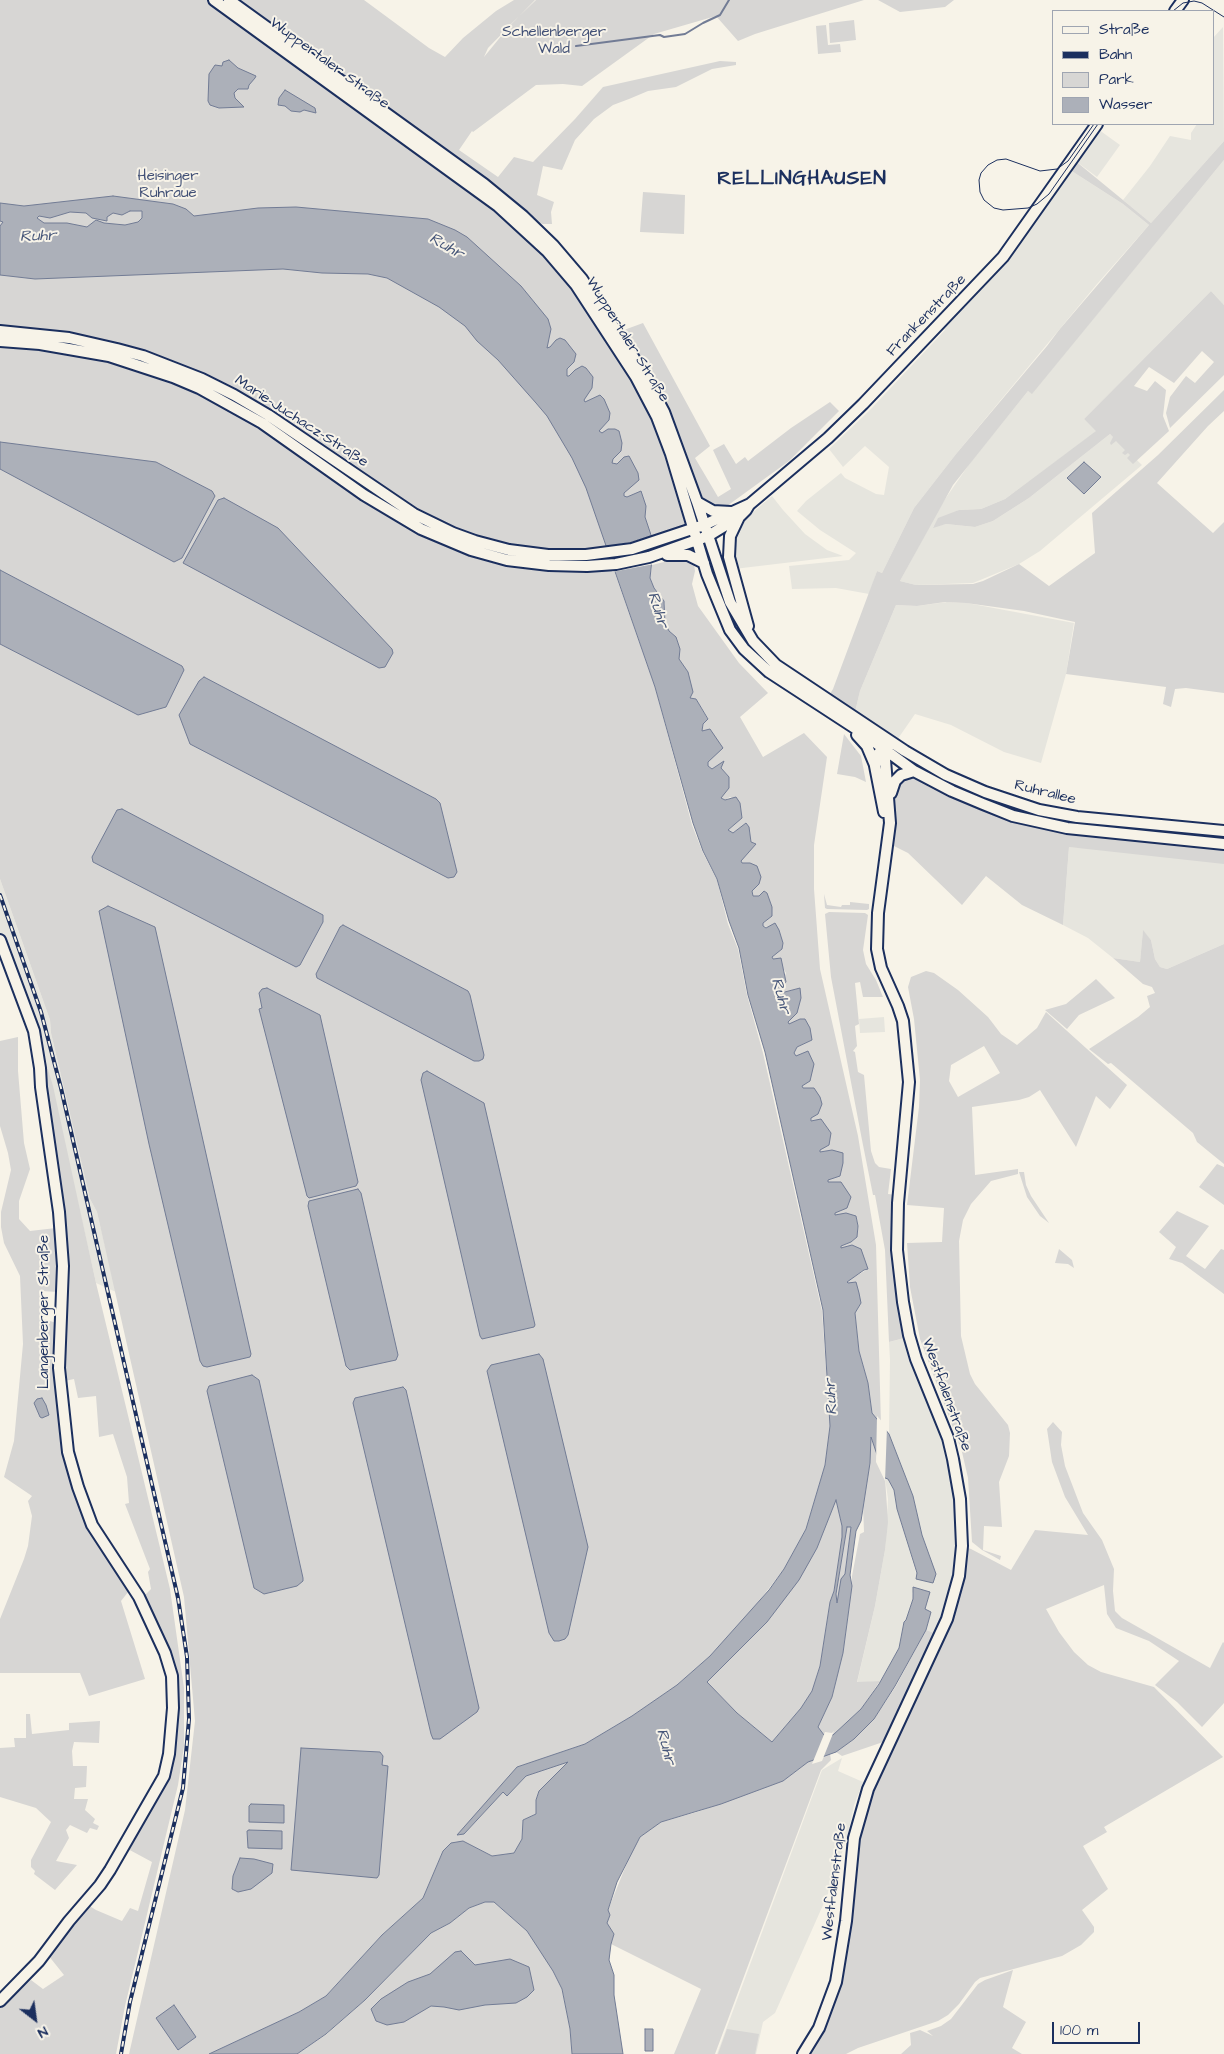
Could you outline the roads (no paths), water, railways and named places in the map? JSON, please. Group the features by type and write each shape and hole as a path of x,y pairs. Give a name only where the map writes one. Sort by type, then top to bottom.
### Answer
{"main road":[{"name":"Wuppertaler Straße","path":"214,0 492,201 547,251 576,285 601,322 636,377 657,417 672,454 704,563 730,630 744,649 769,672 831,706"},
{"name":"Wuppertaler Straße","path":"229,0 484,184 523,216 553,245 587,287 643,372 664,412 697,502 730,602 753,641 776,665 852,721 884,749"},
{"name":"Frankenstraße","path":"431,528 493,546 548,555 604,553 632,548 668,538 746,510 750,504 811,454 851,417 990,272 1022,231 1096,125"},
{"name":"Marie-Juchacz-Straße","path":"0,331 69,338 117,349 143,356 202,379 268,415 414,514 431,528"},
{"name":"Marie-Juchacz-Straße","path":"0,341 40,344 109,356 199,388 262,423 364,495 431,528"},
{"path":"697,502 713,511 735,515 730,536 730,557 753,641"},
{"name":"Frankenstraße","path":"431,528 492,556 549,565 604,565 673,552 708,536 735,515"},
{"path":"673,552 688,555 704,563"},
{"name":"Wuppertaler Straße","path":"852,721 877,732"},
{"name":"Westfalenstraße","path":"852,721 867,746 875,766 888,843"},
{"name":"Westfalenstraße","path":"802,2054 819,2028 836,1982 846,1921 854,1838 868,1789 947,1619 959,1576 962,1546 960,1499 953,1459 948,1438 916,1360 909,1335 898,1258 898,1203 909,1082 903,1021 881,968 878,949 878,913 890,823 884,749 877,732"},
{"name":"Ruhrallee","path":"877,732 903,750 958,781 1039,810 1077,817 1224,831"},
{"path":"875,766 878,754 884,749 903,750"},
{"name":"Ruhrallee","path":"884,749 914,771 952,791 1013,816 1043,824 1094,831 1224,844"},
{"path":"888,796 892,792 895,780 901,775 914,771"},
{"name":"Langenberger Straße","path":"0,940 34,1031 40,1068 40,1087 59,1212 63,1266 59,1368 68,1452 92,1525 139,1597 166,1653 172,1676 174,1708 171,1746 164,1776 110,1870 100,1885 68,1920 39,1961 0,2001"}],"water":[{"path":"229,60 238,68 256,76 248,89 238,89 234,93 235,98 244,107 219,108 210,105 208,101 209,74 215,65 222,66 223,62"},
{"path":"285,90 315,108 316,113 304,110 300,112 291,111 285,106 278,105 279,98"},
{"name":"Ruhr","path":"113,196 173,204 186,209 194,216 258,208 296,207 428,219 455,230 467,237 521,286 548,319 551,329 547,348 560,338 565,340 576,354 574,362 567,369 567,376 582,366 586,368 593,377 592,388 584,400 585,402 600,395 604,399 610,413 609,420 599,431 602,433 608,429 615,429 619,431 622,443 621,451 613,459 612,463 617,464 624,457 629,456 638,473 639,480 624,493 624,496 627,497 641,491 646,506 645,517 652,538 653,550 650,578 654,588 664,601 665,623 669,631 676,637 680,649 679,659 688,672 693,692 690,698 696,699 708,719 703,724 702,731 710,729 723,748 708,762 708,766 712,769 724,761 721,768 729,777 729,788 721,798 725,800 736,797 740,803 742,818 728,830 733,833 746,823 749,827 751,842 756,844 741,861 742,863 750,863 757,866 761,877 759,884 752,891 753,896 759,896 764,891 767,893 772,907 772,916 763,923 763,926 766,928 775,923 783,943 782,949 772,957 773,959 781,958 786,982 779,990 781,993 800,988 801,998 797,1013 788,1022 789,1024 805,1019 810,1028 812,1040 797,1047 794,1053 796,1056 808,1051 814,1064 810,1081 802,1086 803,1088 814,1088 822,1104 818,1114 811,1118 811,1121 821,1119 831,1133 829,1145 820,1150 820,1152 832,1150 843,1153 840,1176 828,1180 828,1182 841,1182 851,1197 847,1208 835,1213 835,1215 846,1213 856,1216 858,1226 857,1237 841,1246 841,1248 852,1245 861,1249 868,1269 847,1282 856,1282 861,1303 855,1313 859,1351 868,1383 872,1413 889,1434 913,1496 922,1535 936,1574 933,1583 916,1579 917,1573 897,1509 894,1490 888,1479 885,1478 871,1437 870,1463 861,1521 856,1531 850,1575 852,1586 843,1653 832,1697 818,1727 824,1735 833,1735 861,1709 879,1684 899,1648 904,1622 913,1599 913,1587 930,1592 925,1609 931,1612 926,1630 874,1719 854,1739 836,1752 808,1762 783,1781 721,1804 661,1822 640,1837 617,1882 608,1910 610,1915 607,1923 614,1934 609,1960 614,1975 614,1995 623,2054 572,2054 570,2029 562,1989 553,1971 527,1931 494,1902 485,1902 469,1908 450,1923 431,1933 365,2000 326,2034 297,2054 209,2054 299,2012 326,1996 382,1935 423,1898 443,1851 451,1843 463,1841 492,1856 514,1853 522,1839 523,1820 536,1814 536,1800 539,1791 568,1762 526,1776 507,1796 503,1792 464,1834 457,1835 517,1767 585,1744 632,1716 677,1685 710,1656 769,1590 784,1569 806,1529 825,1465 830,1426 823,1310 765,1052 748,995 739,948 717,879 703,851 693,823 655,687 586,488 572,458 547,416 465,326 439,307 387,278 368,274 322,273 283,269 35,279 0,275 0,226 3,222 0,221 0,203 24,206","holes":["130,211 142,211 142,218 138,222 125,225 104,223 96,220 87,227 67,223 44,223 37,218 39,216 50,218 70,212 86,213 92,218 107,221 107,217 113,213 122,215","836,1500 842,1526 842,1537 820,1666 812,1691 801,1708 772,1742 737,1713 707,1682 767,1622 799,1580 817,1548","847,1527 851,1527 845,1574 841,1579 837,1603 836,1594"]},
{"path":"0,442 156,462 212,491 215,496 182,558 174,562 0,469"},
{"path":"1084,462 1101,477 1084,494 1067,478"},
{"path":"224,498 278,528 392,649 393,653 385,667 379,668 183,563 218,500"},
{"path":"0,570 182,666 184,670 166,707 138,715 0,644"},
{"path":"204,677 436,799 440,803 457,872 454,877 448,878 190,744 179,715 199,681"},
{"path":"122,809 323,915 323,922 300,965 296,967 93,862 92,857 117,810"},
{"path":"108,906 155,927 251,1354 250,1357 207,1367 203,1366 200,1361 149,1144 99,911"},
{"path":"343,925 468,991 484,1055 483,1059 474,1061 317,978 316,974 340,927"},
{"path":"267,988 320,1015 358,1182 356,1186 309,1198 307,1196 259,1009 262,1008 259,993 262,989"},
{"path":"427,1071 484,1103 534,1327 482,1339 480,1336 421,1080 423,1073"},
{"path":"358,1189 361,1193 398,1355 396,1360 350,1370 346,1366 308,1206 309,1201"},
{"path":"539,1354 543,1359 588,1547 568,1635 565,1639 559,1641 554,1641 549,1633 487,1371 491,1365"},
{"path":"252,1375 259,1380 303,1578 303,1581 297,1586 264,1594 254,1588 207,1391 209,1386"},
{"path":"403,1387 406,1390 479,1708 477,1712 440,1739 433,1739 431,1734 353,1403 355,1398"},
{"path":"42,1398 49,1415 42,1418 34,1403 37,1399"},
{"path":"301,1748 380,1752 383,1756 382,1765 388,1766 379,1875 377,1878 291,1870"},
{"path":"251,1804 284,1805 284,1823 249,1822 249,1806"},
{"path":"247,1831 282,1831 282,1849 248,1848"},
{"path":"240,1858 254,1859 273,1864 272,1873 251,1889 238,1892 232,1889 233,1876"},
{"path":"461,1951 475,1965 510,1959 529,1967 534,1990 527,1997 516,2003 485,2005 459,2010 431,2006 404,2022 387,2025 376,2021 371,2009 381,1999 408,1982 430,1974 455,1952"},
{"path":"174,2005 196,2037 178,2050 156,2018"},
{"path":"645,2029 653,2029 653,2051 645,2051"}],"waterway":[{"path":"576,46 660,35 664,37 685,34 720,15 729,0"}],"tram line":[{"path":"1174,10 1183,3 1194,1 1202,3 1213,10"},
{"path":"1214,11 1224,17"},
{"path":"1093,125 1068,161 1057,169 1040,171 1006,159 997,160 988,165 981,173 979,180 980,192 984,200 994,208 1003,210 1028,208 1037,204 1049,194 1097,125"}],"railway":[{"path":"0,895 41,1012 61,1088 178,1598 187,1657 189,1719 183,1788 130,2002 121,2054"}],"district":[{"name":"RELLINGHAUSEN","path":"802,180"}],"park label":[{"name":"Schellenberger Wald","path":"554,42"},
{"name":"Heisinger Ruhraue","path":"168,186"}]}
